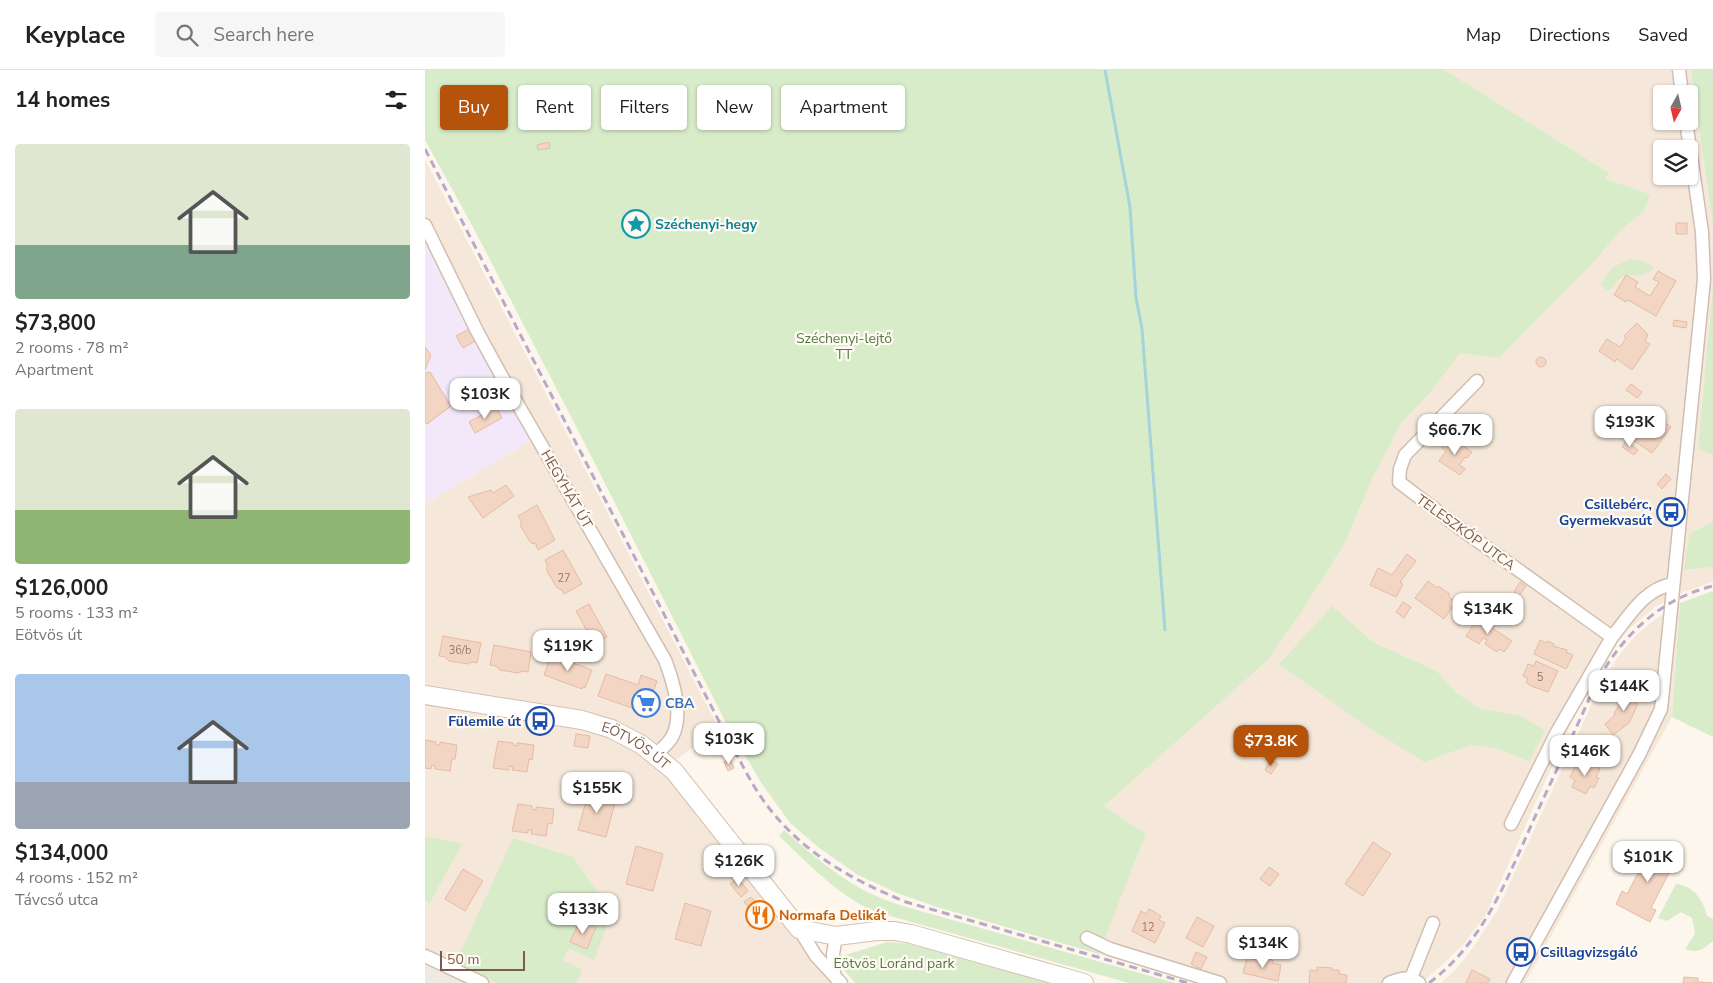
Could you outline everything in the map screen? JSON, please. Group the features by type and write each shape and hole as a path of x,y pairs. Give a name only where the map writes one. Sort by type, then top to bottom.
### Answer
{"street":[{"path":"1679,70 1681,85"},
{"path":"1513,983 1659,714 1662,705 1704,279 1702,232 1688,130"},
{"name":"HEGYHÁT ÚT","path":"425,225 477,331 501,375 665,660 674,688 677,710 673,736 655,755"},
{"name":"TELESZKÓP UTCA","path":"1477,381 1405,455 1399,482 1469,535 1612,637"},
{"path":"1511,824 1557,732 1612,637 1643,598 1661,586 1673,584"},
{"name":"EÖTVÖS ÚT","path":"425,695 589,722 627,736 655,755 691,792 799,929 816,956 838,979"},
{"path":"1389,983 1402,978 1415,981 1433,923"},
{"path":"799,929 836,936 877,931 911,934 1084,983"},
{"name":"EÖTVÖS ÚT","path":"836,936 832,963 838,979"},
{"path":"1087,938 1111,949 1220,983"},
{"path":"425,956 482,983"}],"shaded area":[{"path":"1445,70 1691,70 1693,85 1653,85 1653,130 1698,130 1698,120 1713,227 1713,284 1698,449 1713,455 1713,521 1689,534 1685,570 1713,567 1713,582 1681,593 1655,607 1630,628 1616,645 1583,697 1485,916 1463,945 1422,983 1203,983 1099,954 1146,834 1104,806 1268,660 1345,543 1372,479 1402,422 1428,395 1460,352 1499,358 1594,262 1621,230 1644,211 1650,194 1606,179 1609,173","holes":["1332,607 1373,642 1437,671 1457,693 1479,708 1500,712 1529,762 1499,749 1471,745 1452,751 1363,724 1280,664"]},
{"path":"425,159 717,725 702,740 663,770 678,784 831,983 425,983 425,504 530,441 425,239"},
{"path":"425,239 530,441 425,504"},
{"path":"1680,603 1672,717 1525,983 1441,983 1470,952 1497,911 1599,688 1609,671 1636,635"},
{"path":"425,965 461,983 425,983"}],"green space":[{"name":"Széchenyi-lejtő TT","path":"425,70 1445,70 1609,173 1606,179 1650,194 1644,211 1621,230 1594,262 1499,358 1460,353 1428,395 1402,422 1372,479 1345,543 1268,660 1104,806 1146,834 1099,954 937,907 897,893 858,875 818,847 790,823 762,784 726,723 583,440 474,229 425,140"},
{"path":"1691,70 1713,70 1713,227 1698,120 1698,85 1693,85"},
{"path":"1632,259 1644,261 1654,267 1641,275 1629,275 1621,278 1607,291 1601,285 1609,271 1617,265"},
{"path":"1713,284 1713,455 1698,449"},
{"path":"1713,521 1713,567 1684,570 1689,534"},
{"path":"1713,591 1713,737 1672,717 1680,603"},
{"path":"1332,606 1373,642 1437,671 1457,693 1479,708 1520,716 1545,730 1529,762 1499,749 1471,745 1424,762 1363,724 1279,664"},
{"path":"784,830 839,875 863,890 886,900 1175,983 1129,983 876,912 849,897 813,868 779,836"},
{"path":"425,836 462,844 429,904 425,900"},
{"path":"513,838 573,857 612,912 594,960 569,948 563,960 582,970 576,983 497,983 456,962"},
{"path":"1676,884 1688,887 1697,895 1707,916 1713,919 1713,941 1701,950 1685,949 1695,934 1692,918 1681,912 1667,921 1658,918"},
{"name":"Eötvös Loránd park","path":"887,942 911,944 1048,983 855,983 843,966 842,962 845,955"}],"building":[{"path":"549,142 550,148 538,150 537,145"},
{"path":"1676,223 1687,223 1687,234 1676,234"},
{"path":"1658,271 1676,281 1656,316 1628,300 1626,302 1614,295 1626,275 1638,282 1635,287 1650,296 1659,282 1653,279"},
{"path":"1674,320 1687,322 1686,328 1673,326"},
{"path":"1637,323 1648,335 1645,341 1650,344 1632,370 1617,359 1615,362 1599,351 1607,339 1620,347 1626,338 1624,336"},
{"path":"471,328 477,340 463,348 456,336"},
{"path":"425,347 431,355 425,370"},
{"path":"1541,357 1546,362 1541,367 1536,362"},
{"path":"425,372 430,372 451,406 427,424 425,422"},
{"path":"1631,384 1642,392 1637,398 1626,390"},
{"path":"496,407 502,418 475,433 469,422"},
{"path":"1652,414 1671,427 1652,453 1633,440"},
{"path":"1450,437 1472,452 1459,465 1465,469 1460,475 1439,461 1446,451 1442,448"},
{"path":"1626,441 1638,450 1634,455 1622,447"},
{"path":"1666,474 1671,479 1662,489 1657,484"},
{"path":"506,485 514,496 483,518 468,497 491,490 493,493"},
{"path":"537,505 555,540 538,550 536,544 531,543 521,527 521,521 518,516"},
{"path":"563,550 582,584 564,594 562,590 557,588 547,571 545,560"},
{"path":"1407,554 1416,561 1400,582 1403,584 1396,597 1370,585 1378,568 1392,575"},
{"path":"1428,581 1450,594 1448,596 1456,602 1444,619 1415,598"},
{"path":"1520,582 1526,586 1518,597 1514,592"},
{"path":"1403,602 1411,607 1404,618 1396,612"},
{"path":"589,604 607,637 594,644 576,611"},
{"path":"1479,616 1493,625 1492,628 1512,641 1504,652 1499,649 1497,652 1485,644 1487,640 1483,638 1479,644 1466,636"},
{"path":"443,636 481,643 477,663 472,662 468,664 449,661 445,657 439,656"},
{"path":"1540,640 1554,644 1553,646 1567,650 1566,652 1573,655 1566,669 1534,654"},
{"path":"494,645 531,652 528,672 522,671 518,673 500,670 496,666 490,665"},
{"path":"551,655 592,670 585,688 583,687 582,689 544,675"},
{"path":"1536,661 1558,671 1548,692 1531,686 1526,682 1528,678 1523,676 1528,664 1534,666"},
{"path":"606,674 638,685 641,675 657,681 646,713 598,696"},
{"path":"1623,689 1636,690 1637,706 1629,723 1613,735 1605,724 1615,715 1621,702"},
{"path":"576,734 590,736 588,748 574,746"},
{"path":"425,740 436,742 435,745 440,745 440,742 457,745 455,759 452,759 450,771 435,769 435,766 432,765 431,769 425,768"},
{"path":"498,741 513,743 513,745 517,746 517,743 534,745 532,760 529,759 527,772 512,770 513,767 509,766 509,770 493,768"},
{"path":"730,759 734,768 728,771 724,762"},
{"path":"1271,760 1278,764 1271,774 1265,770"},
{"path":"1585,761 1600,769 1596,777 1599,778 1594,788 1590,786 1586,794 1572,787 1575,780 1570,777 1576,765 1582,768"},
{"path":"589,790 616,798 606,837 578,830"},
{"path":"518,804 532,806 532,809 536,810 536,807 554,809 552,824 548,823 546,836 531,834 532,830 528,830 528,833 512,831"},
{"path":"1373,842 1391,854 1363,896 1345,884"},
{"path":"636,846 663,854 653,891 626,884"},
{"path":"1649,846 1680,862 1675,873 1670,871 1651,908 1656,910 1650,922 1616,904 1622,891 1627,894 1645,860 1640,857 1644,847"},
{"path":"1269,867 1279,874 1270,886 1260,879"},
{"path":"463,869 483,881 465,911 445,899"},
{"path":"738,878 748,891 741,897 730,884"},
{"name":"Normafa Delikát","path":"751,897 761,907 763,905 774,919 759,927 747,912 750,909 744,902"},
{"path":"685,903 711,911 701,946 675,939"},
{"path":"1149,909 1161,916 1159,920 1165,923 1155,943 1132,931 1141,911 1146,914"},
{"path":"1197,917 1214,926 1203,947 1186,938"},
{"path":"580,920 596,927 587,949 570,942"},
{"path":"1196,952 1207,957 1201,969 1191,964"},
{"path":"1247,958 1262,961 1263,958 1273,960 1272,963 1281,965 1278,981 1243,973"},
{"path":"1317,967 1339,970 1339,974 1347,975 1346,983 1309,983 1310,970 1317,971"},
{"path":"1472,970 1490,979 1488,983 1466,983"},
{"path":"1684,977 1698,978 1698,982 1712,983 1683,983"}],"waterway":[{"path":"1105,70 1130,207 1136,298 1142,329 1165,630"}],"railway":[{"path":"425,149 725,733 748,777 771,811 804,844 822,858 862,882 906,902 1188,983"},
{"path":"1429,983 1465,949 1492,908 1597,681 1619,648 1645,621 1660,609 1694,592 1713,586"}],"place":[{"name":"Széchenyi-hegy","path":"636,224"},
{"name":"Csillebérc, Gyermekvasút","path":"1671,512"},
{"name":"CBA","path":"646,703"},
{"name":"Fülemile út","path":"540,721"},
{"name":"Normafa Delikát","path":"760,915"},
{"name":"Csillagvizsgáló","path":"1521,952"}]}
